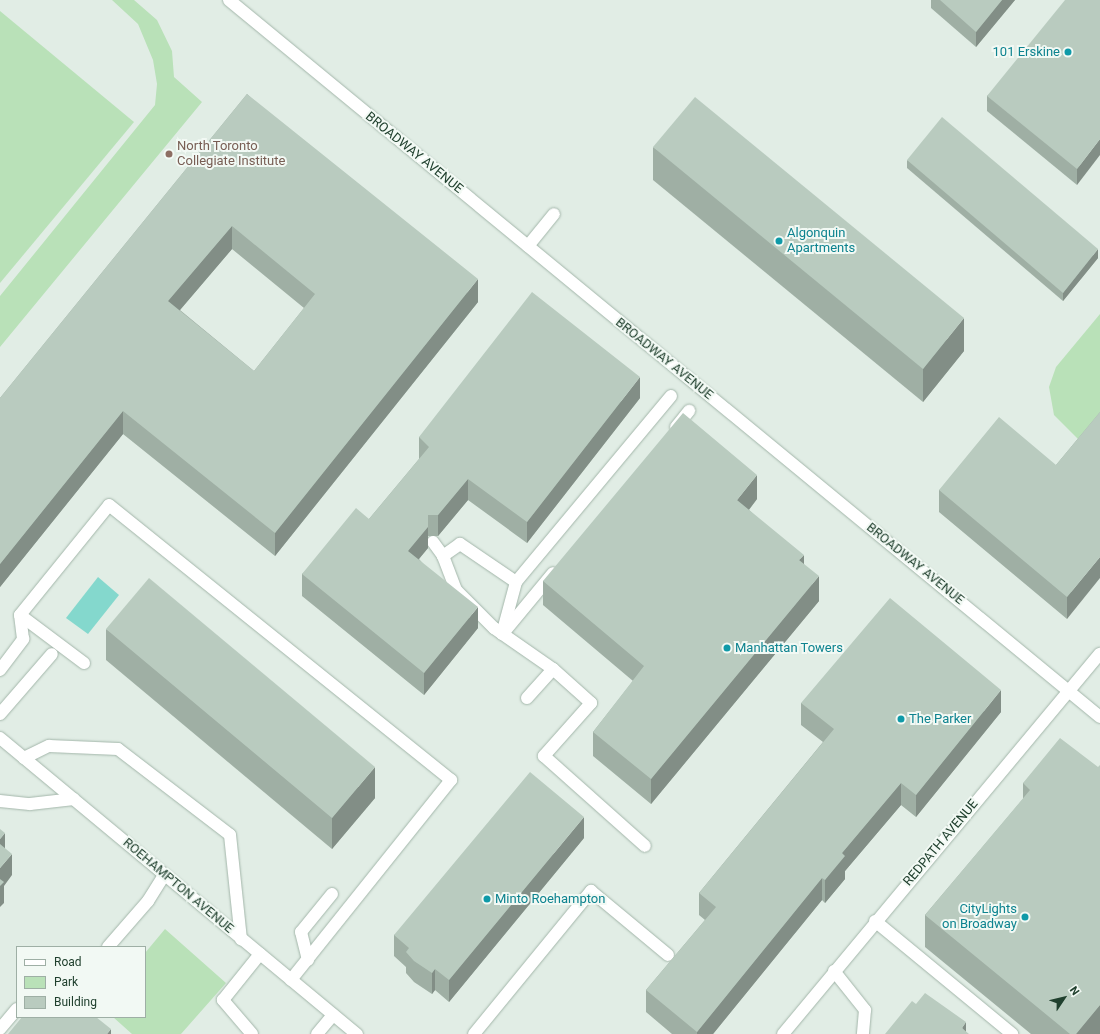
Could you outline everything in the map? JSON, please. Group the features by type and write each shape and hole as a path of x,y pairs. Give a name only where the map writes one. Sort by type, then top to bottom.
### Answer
{"street":[{"name":"BROADWAY AVENUE","path":"229,0 1100,717"},
{"path":"528,246 554,214"},
{"path":"502,634 516,582 671,396"},
{"path":"669,435 689,411"},
{"path":"0,670 23,639 20,615 109,505 451,780 291,980"},
{"path":"433,542 443,556 456,590 502,634 553,669 590,703 544,756 646,846"},
{"path":"443,556 460,544 516,582"},
{"path":"502,634 563,561"},
{"path":"20,615 84,663"},
{"path":"0,714 52,654"},
{"name":"REDPATH AVENUE","path":"783,1034 875,921 1100,654"},
{"path":"527,698 553,669"},
{"name":"ROEHAMPTON AVENUE","path":"0,738 357,1034"},
{"path":"24,758 49,746 118,749 230,835 241,939"},
{"path":"0,801 30,804 74,799"},
{"path":"109,946 148,901 164,875"},
{"path":"474,1034 591,891 668,955"},
{"path":"308,960 301,932 332,894"},
{"path":"875,921 1012,1034"},
{"path":"252,1034 223,1000 260,954"},
{"path":"834,971 865,1010 863,1034"},
{"path":"0,1029 16,1010"},
{"path":"317,1034 333,1015"}],"green space":[{"path":"112,0 134,0 157,20 172,51 174,77 202,102 0,347 0,296 155,105 157,84 153,60 138,24"},
{"path":"0,11 134,122 0,283"},
{"path":"1100,314 1100,421 1082,443 1054,415 1049,387 1056,367"},
{"path":"165,929 226,983 181,1034 132,1034 114,1018 146,1018 146,952"}],"water":[{"path":"98,577 119,595 88,634 66,618"}],"building":[{"path":"940,0 1002,0 976,32"},
{"name":"101 Erskine","path":"1065,0 1100,0 1100,139 1077,169 987,96"},
{"path":"247,94 478,279 275,533 123,411 0,564 0,398","holes":["232,226 315,294 254,371 168,301"]},
{"path":"695,97 964,318 923,369 653,147"},
{"path":"942,117 1098,249 1063,293 907,160"},
{"path":"532,292 640,377 527,522 468,479 438,515 428,515 428,527 408,551 478,607 424,673 302,574 356,508 369,519 429,447 419,437"},
{"path":"1100,412 1100,557 1067,597 939,490 999,417 1056,465"},
{"path":"683,413 757,475 737,500 804,555 799,560 819,576 651,779 593,732 644,666 543,581"},
{"path":"149,578 375,767 332,818 106,629"},
{"path":"890,598 1001,690 916,795 901,783 842,853 845,856 825,880 822,878 697,1032 646,990 716,907 699,893 834,729 801,703"},
{"name":"CityLights on Broadway","path":"1060,738 1098,767 1100,765 1100,1005 1076,1034 1070,1034 925,915 1030,790 1023,783"},
{"name":"Minto Roehampton","path":"530,772 584,817 449,980 435,969 432,973 414,961 406,952 409,948 394,935"},
{"path":"0,829 5,833 0,839"},
{"path":"0,844 12,854 0,868"},
{"path":"0,879 4,882 0,886"},
{"path":"925,993 966,1022 962,1028 969,1034 885,1034 912,1001 916,1004"},
{"path":"21,1018 97,1018 111,1029 107,1034 8,1034"}],"place":[{"name":"101 Erskine","path":"1068,52"},
{"name":"North Toronto Collegiate Institute","path":"169,154"},
{"name":"Algonquin Apartments","path":"779,241"},
{"name":"Manhattan Towers","path":"727,648"},
{"name":"The Parker","path":"901,719"},
{"name":"Minto Roehampton","path":"487,899"},
{"name":"CityLights on Broadway","path":"1025,917"}]}
